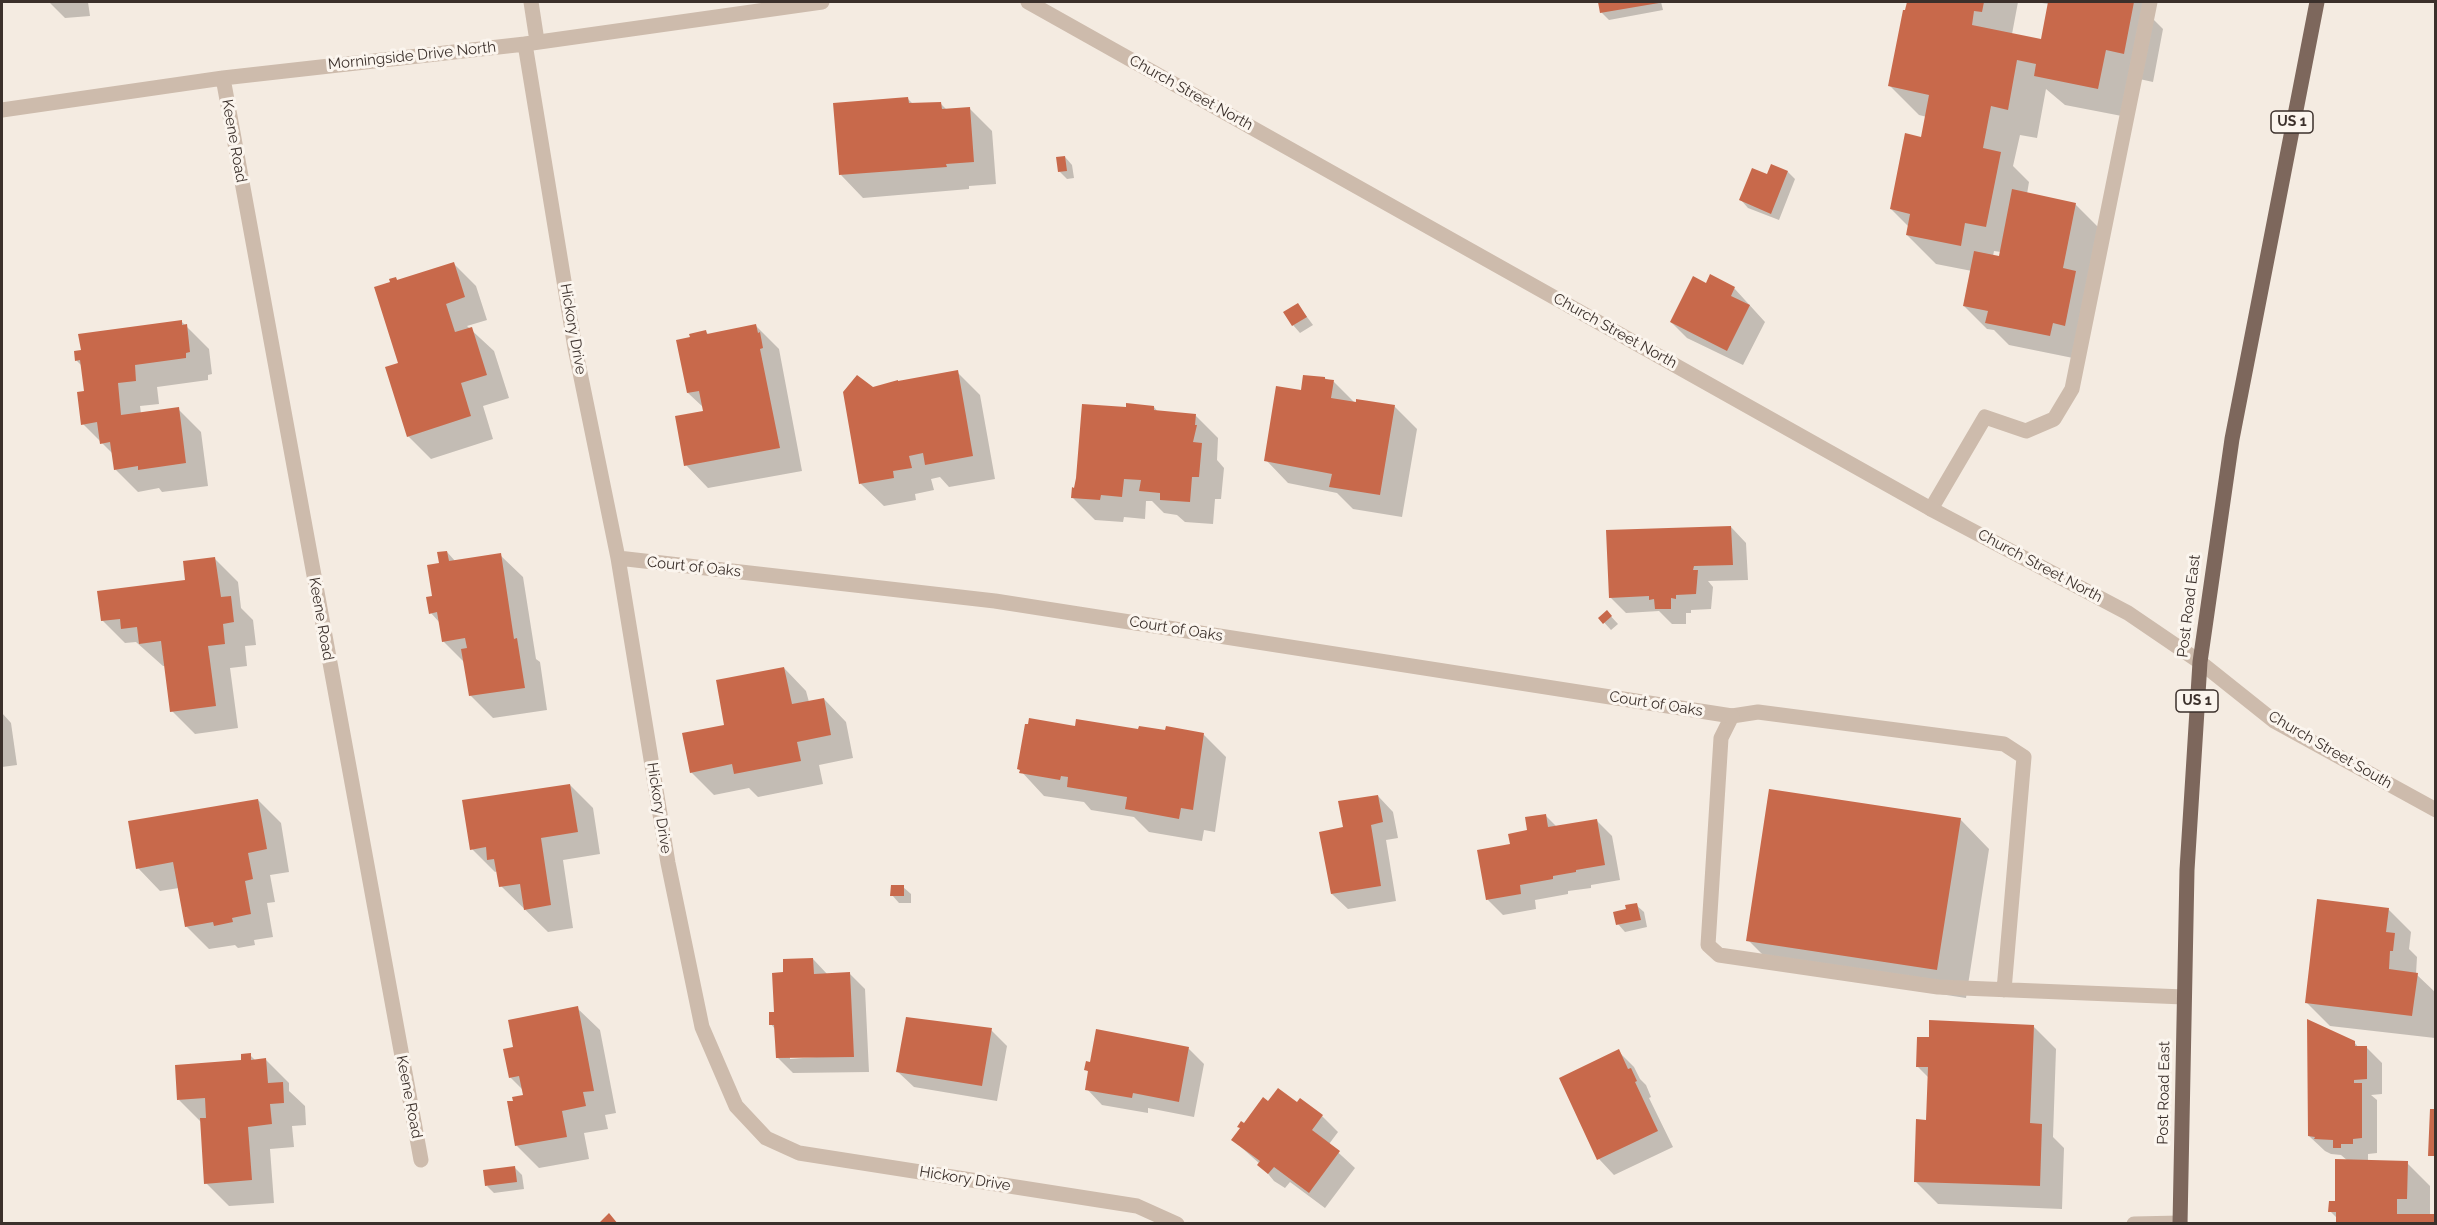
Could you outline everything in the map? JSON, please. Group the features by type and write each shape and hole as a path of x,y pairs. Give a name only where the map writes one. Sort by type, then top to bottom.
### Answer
{"main road":[{"name":"Post Road East","path":"2180,1223 2191,779 2200,662 2217,529 2236,416 2317,2"}],"street":[{"name":"Hickory Drive","path":"531,2 531,42 575,348 618,558 668,863 702,1027 736,1106 766,1138 799,1153 1137,1206 1177,1224"},
{"name":"Morningside Drive North","path":"2,110 223,78 531,42 822,2"},
{"name":"Church Street North","path":"1028,2 1931,509 2128,612 2200,662"},
{"path":"1931,509 1985,417 2026,431 2054,420 2072,389 2150,2"},
{"name":"Keene Road","path":"223,78 421,1160"},
{"name":"Court of Oaks","path":"618,558 995,601 1732,716 1758,712 2004,744 2024,757 2004,990"},
{"name":"Church Street South","path":"2200,662 2274,721 2436,810"},
{"path":"1732,716 1721,738 1708,945 1719,955 1938,987 2184,997"},
{"path":"2134,1224 2180,1223"}],"building":[{"path":"1598,2 1659,2 1659,3 1600,13"},
{"path":"1907,2 1984,2 1982,12 1974,11 1972,25 2041,39 2048,2 2134,2 2124,54 2106,50 2098,89 2034,76 2036,64 2017,60 2008,110 1991,106 1983,148 2001,152 1986,227 1965,223 1961,246 1906,235 1910,214 1890,209 1905,133 1921,137 1929,95 1888,86 1903,10"},
{"path":"908,97 909,103 941,102 942,109 970,107 974,162 946,164 947,167 839,175 833,103"},
{"path":"1065,156 1067,171 1058,172 1056,157"},
{"path":"1771,164 1788,171 1771,214 1739,200 1752,168 1767,174"},
{"path":"2012,189 2076,203 2063,268 2076,271 2065,326 2053,323 2050,336 1985,323 1988,311 1963,306 1974,251 1999,256"},
{"path":"454,262 465,297 446,304 455,332 472,327 487,375 461,383 471,416 407,437 385,367 398,363 374,287 390,282 389,279 396,277 397,280"},
{"path":"1710,274 1735,287 1731,296 1750,305 1727,351 1670,322 1693,276 1706,283"},
{"path":"1298,303 1307,317 1292,326 1283,312"},
{"path":"182,320 182,325 187,324 190,352 186,353 186,358 135,365 136,381 118,383 121,415 179,407 186,463 138,470 138,466 114,470 110,442 100,444 97,422 81,425 77,392 84,391 80,360 75,361 74,351 81,350 78,334"},
{"path":"756,324 758,333 760,332 763,348 760,349 780,448 684,466 675,416 703,411 699,391 687,393 676,340 706,330 707,334"},
{"path":"958,370 973,456 925,465 923,453 909,456 912,468 893,471 894,478 859,484 843,392 857,375 873,387 898,380"},
{"path":"1303,375 1334,380 1331,398 1395,405 1380,495 1329,487 1332,474 1264,461 1276,386 1301,390"},
{"path":"1126,403 1154,406 1154,410 1196,414 1195,425 1197,425 1193,442 1202,443 1199,477 1192,477 1190,502 1160,500 1160,493 1139,491 1141,480 1124,479 1122,497 1101,495 1100,500 1071,498 1076,478 1082,404 1126,407"},
{"path":"1731,526 1733,565 1694,566 1693,570 1698,570 1696,594 1676,595 1676,599 1671,598 1671,609 1655,609 1654,599 1649,600 1649,596 1609,598 1606,530"},
{"path":"447,551 449,561 501,553 514,639 517,638 525,688 469,696 461,649 467,648 465,638 442,642 437,612 429,614 426,597 432,596 427,565 439,563 437,552"},
{"path":"215,557 221,597 231,596 234,622 223,624 225,644 208,646 216,706 170,712 161,641 139,644 137,627 121,629 120,619 101,621 97,591 185,580 183,561"},
{"path":"1607,610 1612,616 1603,624 1598,618"},
{"path":"784,667 792,704 824,698 831,735 797,742 801,761 734,774 732,764 690,773 682,733 724,725 716,680"},
{"path":"1029,718 1075,726 1076,719 1138,729 1139,726 1165,730 1166,726 1204,733 1193,810 1181,808 1179,819 1125,809 1127,797 1067,787 1068,777 1061,776 1060,780 1019,773 1020,770 1017,769 1025,724 1028,724"},
{"path":"570,784 578,832 541,838 551,905 524,910 520,884 499,887 494,859 487,860 486,847 470,850 462,800"},
{"path":"1769,789 1961,818 1937,970 1746,941"},
{"path":"1378,795 1383,822 1371,825 1381,886 1331,894 1319,832 1343,827 1338,801"},
{"path":"258,799 267,849 248,853 253,879 245,881 251,914 232,918 233,922 214,926 213,922 185,927 173,862 136,869 128,821"},
{"path":"1546,814 1548,827 1597,819 1605,865 1520,885 1521,894 1486,900 1477,850 1510,844 1508,834 1527,830 1525,817"},
{"path":"891,885 904,885 904,896 890,896"},
{"path":"2317,899 2389,908 2386,932 2395,933 2393,951 2390,951 2389,969 2418,973 2412,1016 2305,1003"},
{"path":"1637,903 1641,920 1616,925 1613,912 1626,909 1625,905"},
{"path":"813,958 814,974 850,972 854,1057 776,1058 774,1025 769,1025 769,1012 774,1012 772,973 783,972 783,959"},
{"path":"578,1006 594,1091 583,1092 586,1106 562,1111 567,1137 515,1146 507,1101 513,1101 512,1097 523,1095 519,1076 509,1078 503,1049 513,1047 508,1020"},
{"path":"906,1017 992,1028 982,1086 896,1072"},
{"path":"2307,1019 2355,1041 2355,1046 2367,1046 2367,1079 2354,1080 2354,1083 2362,1083 2362,1138 2353,1139 2353,1144 2341,1144 2341,1148 2333,1148 2333,1140 2314,1139 2315,1137 2308,1136"},
{"path":"1929,1020 2034,1025 2030,1123 2042,1124 2040,1186 1914,1182 1916,1119 1926,1120 1928,1067 1916,1067 1917,1037 1929,1037"},
{"path":"1096,1029 1189,1047 1179,1102 1133,1093 1132,1098 1085,1090 1088,1071 1084,1070 1086,1061 1090,1062"},
{"path":"1619,1049 1628,1069 1631,1068 1637,1081 1635,1082 1658,1131 1597,1160 1559,1078"},
{"path":"251,1053 251,1060 266,1058 268,1083 283,1082 284,1103 270,1104 272,1124 248,1127 252,1180 204,1184 200,1118 206,1118 205,1098 177,1100 175,1065 241,1060 241,1054"},
{"path":"1278,1088 1297,1102 1300,1098 1323,1115 1312,1130 1340,1151 1309,1193 1274,1167 1268,1174 1257,1165 1260,1161 1231,1140 1240,1128 1237,1127 1241,1121 1244,1123 1263,1097 1268,1101"},
{"path":"2430,1109 2436,1109 2436,1156 2428,1156"},
{"path":"2335,1159 2408,1161 2407,1199 2397,1199 2397,1214 2436,1214 2436,1224 2336,1224 2336,1212 2328,1212 2329,1201 2335,1201"},
{"path":"515,1166 517,1182 485,1186 483,1170"},
{"path":"609,1213 618,1224 598,1224"}]}
